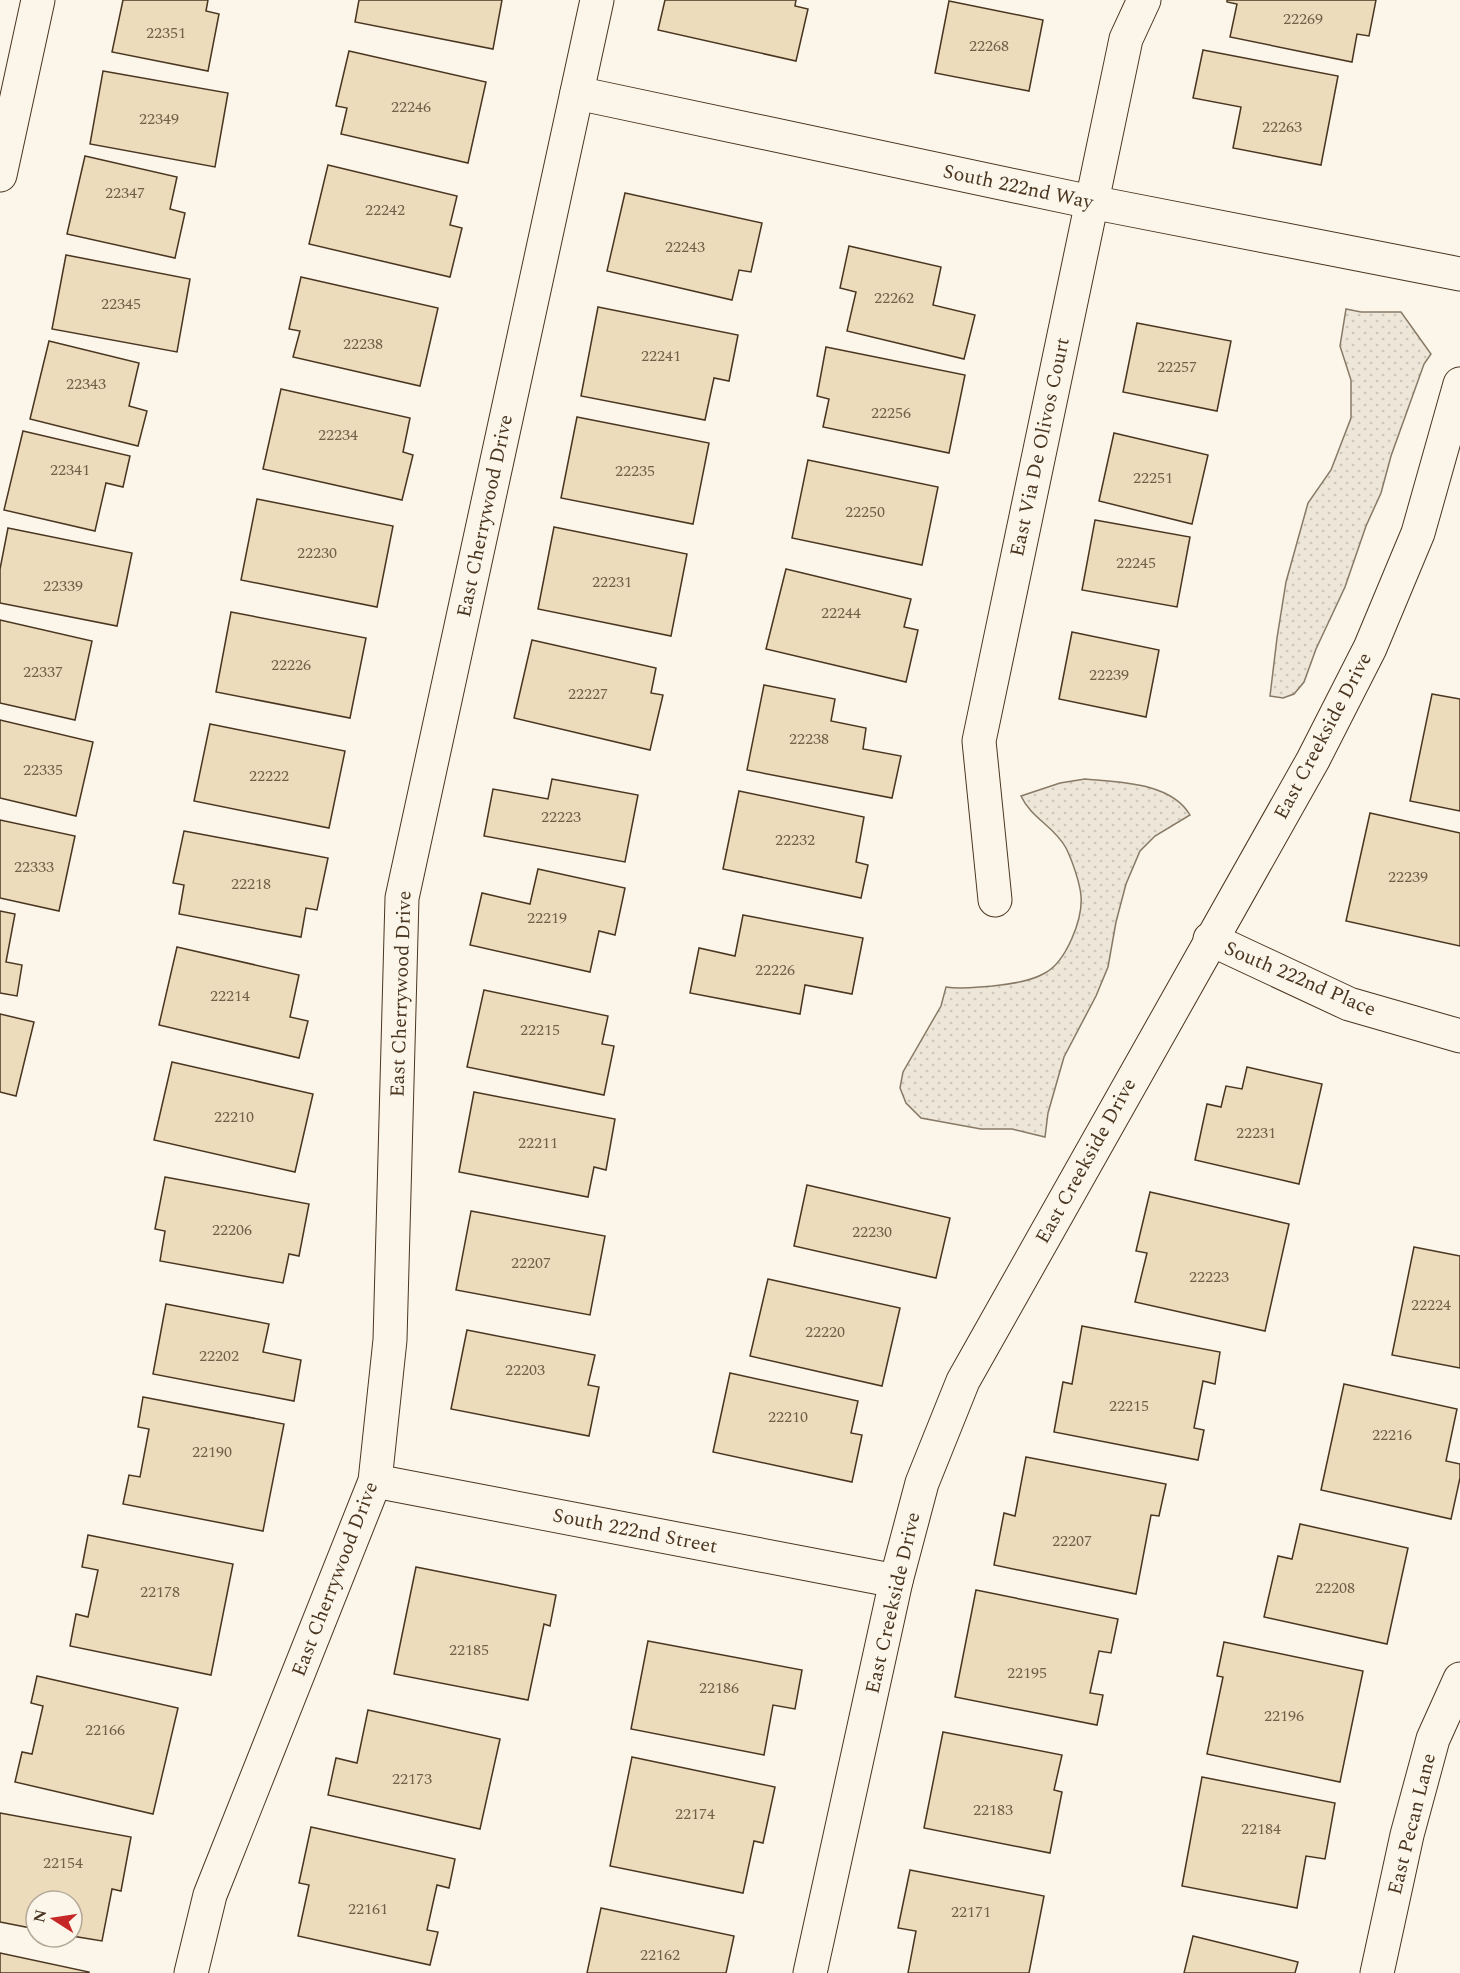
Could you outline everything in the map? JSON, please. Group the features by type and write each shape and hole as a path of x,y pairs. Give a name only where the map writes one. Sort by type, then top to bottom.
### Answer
{"street":[{"path":"0,175 38,0"},
{"name":"East Cherrywood Drive","path":"191,1973 210,1895 375,1481 390,1340 402,898 597,0"},
{"name":"East Via De Olivos Court","path":"995,900 979,741 1126,39 1144,0"},
{"name":"South 222nd Way","path":"577,93 1091,202 1460,274"},
{"name":"East Creekside Drive","path":"810,1973 896,1581 922,1483 963,1381 1210,939 1313,760 1370,648 1418,533 1460,384"},
{"name":"South 222nd Place","path":"1210,939 1349,1004 1460,1036"},
{"name":"South 222nd Street","path":"375,1481 896,1581"},
{"name":"East Pecan Lane","path":"1377,1973 1407,1835 1433,1739 1460,1680"}],"shaded area":[{"path":"1346,309 1361,312 1401,312 1431,354 1424,364 1391,456 1381,493 1366,526 1345,587 1316,649 1304,682 1294,694 1283,698 1270,696 1286,582 1308,503 1331,470 1351,418 1351,380 1340,346"},
{"path":"1085,779 1128,783 1157,790 1181,804 1190,815 1155,836 1140,851 1126,884 1108,967 1096,996 1064,1057 1048,1113 1045,1137 1012,1129 981,1129 921,1118 906,1103 900,1088 903,1072 941,1006 946,987 992,986 1032,979 1045,973 1060,960 1072,939 1081,905 1073,865 1066,848 1056,834 1025,804 1021,796 1060,783"}],"building":[{"path":"123,0 208,0 206,11 219,14 208,71 112,52"},
{"path":"359,0 502,0 493,49 355,22"},
{"path":"665,0 796,0 795,6 808,9 796,61 658,30"},
{"path":"1227,0 1376,0 1369,36 1357,34 1352,62 1230,37 1237,4 1227,2"},
{"path":"949,1 1043,20 1029,91 935,73"},
{"path":"1203,50 1338,76 1321,165 1233,148 1241,107 1193,98"},
{"path":"349,51 486,82 468,163 341,134 347,108 336,106"},
{"path":"103,71 228,93 215,167 90,144"},
{"path":"85,156 177,177 170,209 185,213 175,258 67,234"},
{"path":"328,165 457,196 450,225 462,228 450,277 309,244"},
{"path":"625,193 762,223 751,272 739,270 732,300 607,271"},
{"path":"849,246 941,267 933,305 975,315 964,359 847,331 856,292 840,288"},
{"path":"66,255 190,279 177,352 52,329"},
{"path":"301,277 438,308 420,386 293,357 300,331 289,329"},
{"path":"598,307 738,335 729,381 714,378 705,420 581,396"},
{"path":"1137,323 1231,341 1217,411 1123,392"},
{"path":"49,341 139,363 129,406 147,411 138,446 30,419"},
{"path":"826,347 965,375 949,453 823,427 829,399 817,396"},
{"path":"281,389 410,418 403,452 413,455 402,500 263,469"},
{"path":"577,417 709,443 693,524 561,498"},
{"path":"23,431 130,456 123,487 106,483 95,531 4,510"},
{"path":"1114,433 1208,455 1192,524 1099,501"},
{"path":"808,460 938,487 922,565 792,538"},
{"path":"257,499 393,526 377,607 241,580"},
{"path":"1095,520 1190,537 1177,607 1082,590"},
{"path":"554,527 687,554 671,636 538,609"},
{"path":"8,528 132,553 117,626 0,603 0,569"},
{"path":"786,569 911,599 904,627 918,630 906,682 766,649"},
{"path":"231,612 366,638 350,718 216,692"},
{"path":"0,620 92,641 75,720 0,703"},
{"path":"1072,632 1159,650 1146,717 1059,699"},
{"path":"532,640 656,668 651,693 663,695 650,750 514,718"},
{"path":"764,685 835,699 831,721 866,728 863,749 901,756 892,798 747,770"},
{"path":"1432,694 1460,699 1460,811 1410,801"},
{"path":"0,720 93,742 76,816 0,798"},
{"path":"210,724 345,751 329,828 194,801"},
{"path":"552,779 638,795 625,862 484,836 493,789 548,799"},
{"path":"739,791 864,817 856,862 868,865 861,898 723,869"},
{"path":"1370,813 1460,833 1460,946 1346,921"},
{"path":"0,820 75,836 59,911 0,898"},
{"path":"184,831 328,858 317,910 306,908 301,937 179,914 184,885 173,883"},
{"path":"538,869 625,888 615,935 599,931 590,972 470,945 482,893 530,904"},
{"path":"0,911 15,914 6,962 22,965 17,996 0,993"},
{"path":"743,915 863,938 852,994 805,985 800,1014 690,993 699,948 735,956"},
{"path":"177,947 299,975 290,1017 308,1021 299,1058 159,1025"},
{"path":"484,990 608,1016 602,1044 614,1046 604,1095 467,1067"},
{"path":"0,1014 34,1022 16,1096 0,1092"},
{"path":"172,1062 313,1094 295,1172 154,1140"},
{"path":"1247,1067 1322,1084 1299,1184 1195,1160 1207,1104 1221,1107 1226,1086 1242,1089"},
{"path":"474,1092 615,1119 606,1170 594,1167 588,1197 459,1172"},
{"path":"165,1177 309,1204 299,1256 289,1254 283,1283 160,1261 165,1231 155,1229"},
{"path":"807,1185 950,1218 936,1278 794,1246"},
{"path":"1150,1192 1289,1224 1265,1331 1135,1302 1147,1253 1136,1251"},
{"path":"471,1211 605,1236 590,1315 456,1290"},
{"path":"1414,1247 1460,1256 1460,1368 1392,1355"},
{"path":"768,1279 900,1308 882,1386 750,1356"},
{"path":"166,1304 269,1324 263,1352 301,1360 294,1401 153,1374"},
{"path":"1082,1326 1220,1352 1215,1384 1203,1381 1194,1428 1204,1430 1198,1460 1054,1432 1063,1382 1072,1384"},
{"path":"467,1330 595,1355 588,1385 599,1387 589,1436 451,1409"},
{"path":"730,1373 858,1401 851,1433 862,1435 852,1482 713,1452"},
{"path":"1344,1384 1457,1409 1446,1461 1460,1464 1460,1478 1451,1519 1321,1490"},
{"path":"143,1397 284,1424 263,1531 123,1504 129,1475 140,1477 149,1429 138,1427"},
{"path":"1026,1457 1166,1484 1159,1516 1151,1515 1136,1594 994,1565 1004,1513 1015,1516"},
{"path":"1300,1524 1408,1548 1387,1644 1264,1617 1278,1556 1292,1559"},
{"path":"88,1535 233,1564 211,1675 70,1646 76,1614 88,1617 98,1570 82,1567"},
{"path":"416,1567 556,1595 550,1626 544,1624 528,1700 394,1674"},
{"path":"976,1590 1118,1619 1111,1653 1099,1651 1090,1693 1103,1695 1097,1725 955,1697"},
{"path":"648,1641 802,1670 795,1709 773,1705 764,1755 631,1729"},
{"path":"1224,1642 1363,1671 1340,1782 1207,1754 1223,1677 1217,1676"},
{"path":"37,1676 178,1708 153,1814 15,1782 22,1752 32,1754 43,1706 31,1703"},
{"path":"368,1710 500,1739 480,1829 328,1795 336,1758 357,1763"},
{"path":"943,1732 1062,1755 1054,1790 1062,1792 1050,1853 924,1828"},
{"path":"632,1757 775,1787 763,1843 754,1841 743,1893 610,1866"},
{"path":"1202,1777 1335,1803 1325,1859 1306,1856 1297,1908 1182,1886"},
{"path":"0,1813 131,1837 121,1891 112,1889 102,1941 84,1938 84,1889 24,1889 24,1927 0,1922"},
{"path":"311,1827 455,1859 449,1888 437,1885 427,1930 438,1932 430,1965 298,1936 309,1885 299,1883"},
{"path":"910,1870 1044,1896 1029,1973 908,1973 916,1931 898,1928"},
{"path":"601,1908 734,1936 726,1973 587,1973"},
{"path":"1193,1936 1298,1962 1295,1973 1184,1973"},
{"path":"0,1953 89,1972 89,1973 0,1973"}]}
